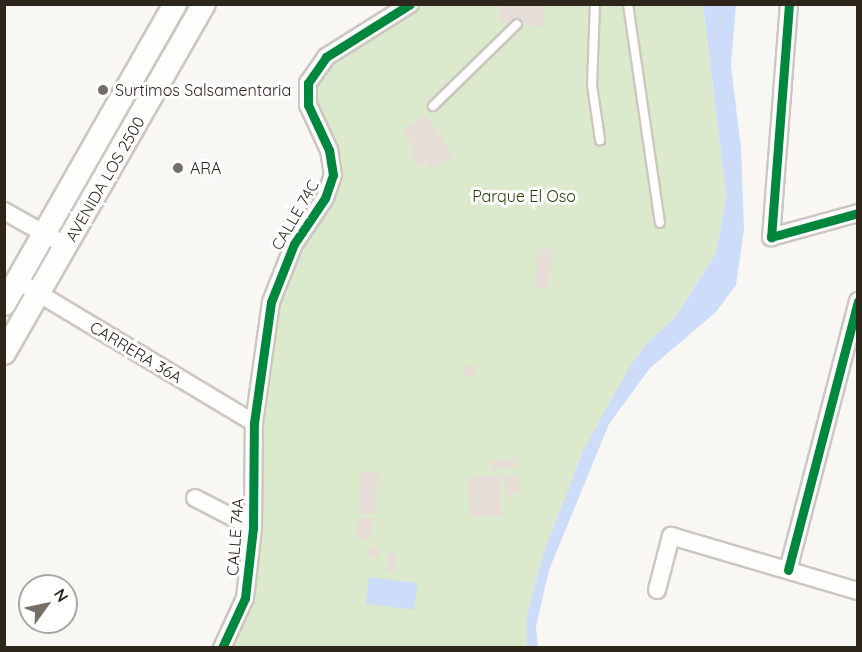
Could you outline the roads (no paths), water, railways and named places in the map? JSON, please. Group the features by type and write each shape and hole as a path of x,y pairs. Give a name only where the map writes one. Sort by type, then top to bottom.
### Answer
{"main road":[{"name":"AVENIDA LOS 2500","path":"4,303 175,4"},
{"name":"AVENIDA LOS 2500","path":"4,353 204,4"}],"street":[{"name":"CALLE 74C","path":"254,423 267,323 277,282 294,244 329,190 333,175 329,150 308,105 306,91 310,75 326,57 410,4"},
{"path":"789,4 771,237 858,213"},
{"path":"4,211 66,246"},
{"name":"CARRERA 36A","path":"18,281 254,423"},
{"path":"788,570 858,301"},
{"name":"CALLE 74A","path":"222,648 245,598 253,528 254,423"},
{"path":"195,498 253,528"},
{"path":"657,590 671,536 858,591"}],"lane":[{"path":"595,4 592,85 600,140"},
{"path":"628,4 660,223"},
{"path":"433,105 517,24"}],"water":[{"path":"703,5 736,5 731,66 741,148 744,229 736,285 716,312 650,368 609,424 549,570 536,627 538,647 527,647 526,619 544,551 583,451 630,366 648,342 676,316 716,253 726,195"},
{"path":"369,577 418,583 414,610 366,604"}],"place":[{"name":"Surtimos Salsamentaria","path":"103,90"},
{"name":"ARA","path":"178,168"}],"park label":[{"name":"Parque El Oso","path":"524,196"}]}
